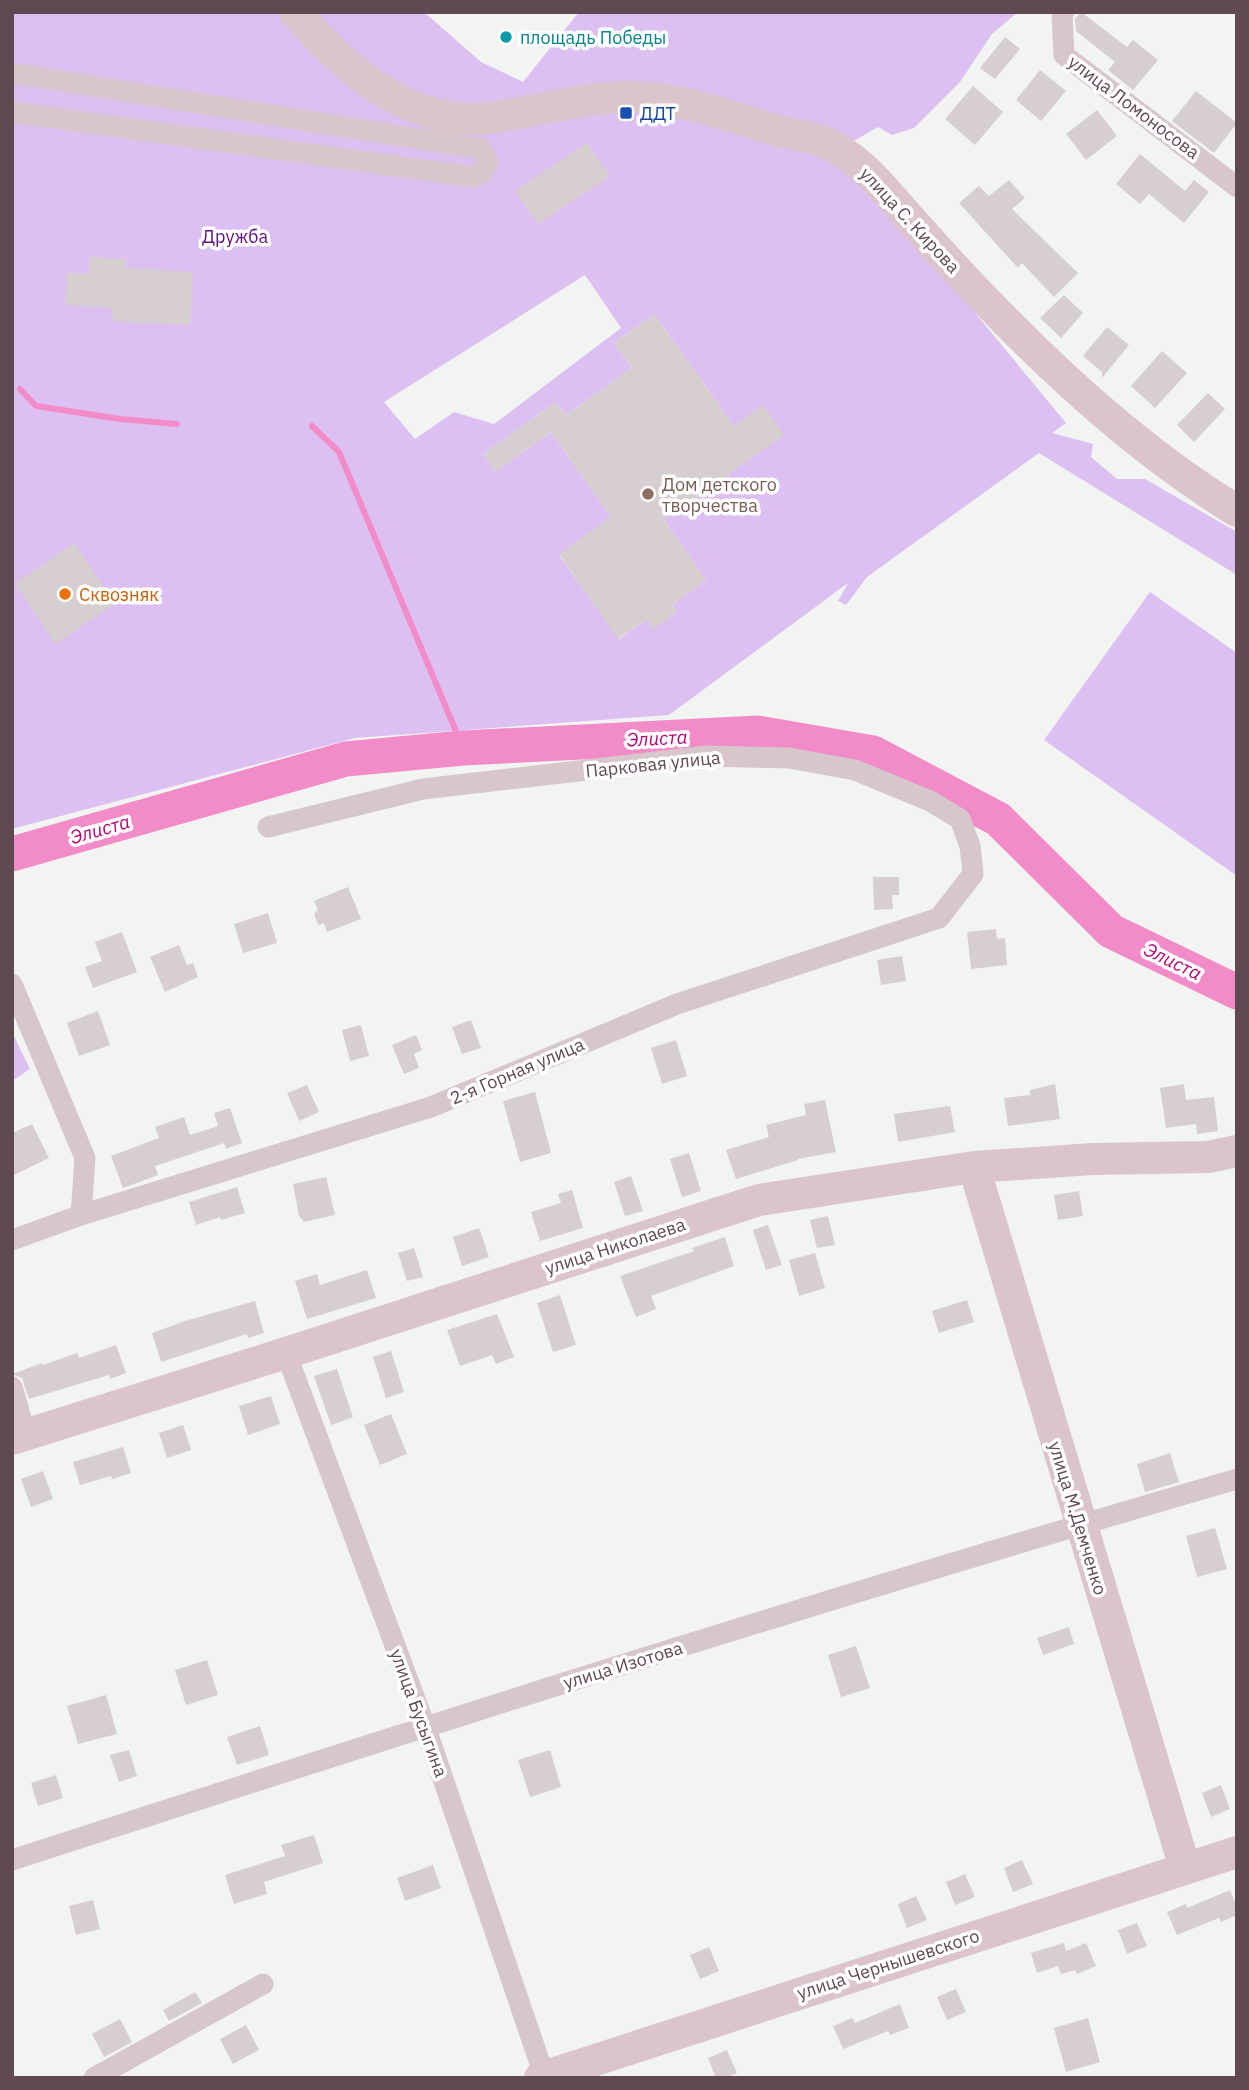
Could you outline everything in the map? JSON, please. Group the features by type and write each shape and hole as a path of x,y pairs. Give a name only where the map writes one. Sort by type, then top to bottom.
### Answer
{"street":[{"name":"улица С. Кирова","path":"295,12 320,40 374,86 421,111 469,120 495,118 592,98 672,100 816,139 840,149 867,171 989,305 1082,395 1136,439 1237,511"},
{"name":"улица Ломоносова","path":"1064,12 1064,55 1237,187"},
{"path":"12,73 481,149 488,162 481,174 472,177 12,111"},
{"name":"Парковая улица","path":"268,827 423,789 707,756 775,758 855,770 930,801 960,819 970,846"},
{"name":"2-я Горная улица","path":"12,1240 81,1215 431,1107 677,1004 939,918 973,874 970,846"},
{"path":"12,984 85,1158 81,1215"},
{"name":"улица Николаева","path":"19,1437 759,1200 974,1167 1093,1159 1208,1157 1237,1151"},
{"name":"улица М.Демченко","path":"974,1167 1185,1868"},
{"name":"улица Бусыгина","path":"286,1353 425,1726 542,2077"},
{"path":"12,1387 19,1437"},
{"name":"улица Изотова","path":"12,1860 425,1726 1080,1524 1237,1479"},
{"name":"улица Чернышевского","path":"542,2077 1237,1852"},
{"path":"94,2078 263,1984"}],"green space":[{"name":"Дружба","path":"12,12 424,12 481,62 523,82 579,12 1018,12 992,34 960,82 914,128 892,135 878,127 840,149 1066,423 1052,433 1093,444 1091,457 1117,479 1145,479 1237,532 1237,575 1039,453 867,577 846,605 838,601 848,583 669,715 355,738 12,829","holes":["585,275 621,328 494,424 454,412 415,439 384,402","654,314 734,426 664,520 706,580 672,605 677,612 653,628 647,619 619,639 559,555 611,517 551,432 496,471 483,454 556,402 566,415 632,368 614,343"]},
{"path":"1150,592 1237,653 1237,876 1044,740"},
{"path":"12,1032 30,1069 12,1081"}],"building":[{"path":"1081,12 1127,47 1133,40 1158,60 1133,90 1108,70 1115,62 1076,31 1075,19"},
{"path":"1005,37 1020,49 995,79 980,68"},
{"path":"1040,70 1066,91 1041,121 1016,100"},
{"path":"973,86 1003,112 975,145 945,119"},
{"path":"1196,91 1237,123 1214,153 1172,121"},
{"path":"1097,110 1117,136 1086,160 1066,134"},
{"path":"587,143 610,176 538,224 515,191"},
{"path":"1140,154 1185,191 1194,180 1209,192 1184,223 1149,194 1140,204 1116,184"},
{"path":"1009,180 1025,198 1012,209 1078,273 1054,297 1022,263 1018,268 959,203 979,186 989,196"},
{"path":"90,257 126,259 125,268 193,272 190,325 112,321 112,308 65,305 67,273 89,274"},
{"path":"1064,295 1083,313 1061,338 1040,318"},
{"name":"Дом детского творчества","path":"654,314 734,426 763,405 784,435 664,520 706,580 672,605 677,612 653,629 647,619 618,639 559,554 611,517 551,432 496,471 483,454 556,402 566,415 632,368 614,343"},
{"path":"1107,327 1129,345 1102,378 1102,372 1083,356"},
{"path":"1162,351 1187,373 1155,408 1131,386"},
{"path":"1208,393 1225,409 1194,442 1177,425"},
{"name":"Сквозняк","path":"74,543 115,603 56,644 15,584"},
{"path":"873,877 899,877 899,895 892,895 893,909 874,910"},
{"path":"348,887 361,919 327,932 324,923 318,925 314,914 318,910 314,901"},
{"path":"268,913 277,943 243,953 234,924"},
{"path":"996,929 997,939 1005,938 1007,965 971,969 967,932"},
{"path":"122,932 137,972 93,988 85,967 102,961 95,942"},
{"path":"179,945 187,965 193,963 198,977 165,992 150,957"},
{"path":"902,956 906,981 881,985 877,960"},
{"path":"98,1011 110,1045 79,1056 67,1023"},
{"path":"471,1020 481,1048 462,1054 452,1027"},
{"path":"361,1025 369,1056 350,1061 342,1030"},
{"path":"416,1035 422,1050 414,1054 419,1068 404,1074 392,1045"},
{"path":"676,1040 687,1076 662,1084 651,1048"},
{"path":"1055,1084 1060,1119 1008,1126 1004,1098 1030,1095 1030,1090"},
{"path":"1184,1084 1186,1100 1214,1097 1218,1131 1197,1134 1196,1124 1166,1128 1160,1088"},
{"path":"307,1085 319,1112 299,1121 287,1093"},
{"path":"535,1092 551,1153 520,1162 503,1101"},
{"path":"825,1100 836,1152 798,1159 736,1179 726,1150 769,1137 766,1125 806,1115 804,1104"},
{"path":"950,1106 955,1132 898,1142 894,1114"},
{"path":"230,1108 242,1143 226,1149 224,1143 155,1166 158,1175 123,1188 111,1156 159,1138 155,1127 184,1117 190,1135 218,1126 214,1113"},
{"path":"32,1124 49,1158 12,1176 12,1133"},
{"path":"689,1153 701,1191 682,1197 670,1159"},
{"path":"631,1176 643,1211 625,1216 614,1182"},
{"path":"326,1177 335,1215 304,1222 299,1216 293,1184"},
{"path":"237,1187 245,1213 196,1225 189,1202"},
{"path":"572,1190 583,1228 540,1241 531,1212 561,1203 558,1194"},
{"path":"1079,1191 1083,1216 1058,1220 1054,1195"},
{"path":"828,1216 835,1245 817,1248 810,1220"},
{"path":"768,1225 782,1265 766,1270 753,1230"},
{"path":"479,1228 489,1257 462,1266 453,1237"},
{"path":"725,1237 734,1266 651,1296 656,1309 636,1317 620,1276 694,1251 692,1248"},
{"path":"414,1248 423,1277 407,1281 398,1253"},
{"path":"815,1253 825,1288 799,1296 789,1260"},
{"path":"367,1270 376,1298 307,1319 295,1281 317,1274 320,1285"},
{"path":"560,1295 576,1345 553,1352 537,1303"},
{"path":"967,1300 974,1322 939,1333 932,1311"},
{"path":"255,1301 264,1333 248,1338 247,1334 161,1362 152,1333"},
{"path":"497,1314 514,1357 496,1364 492,1355 460,1366 447,1330"},
{"path":"116,1345 126,1373 110,1379 109,1375 29,1399 22,1378 12,1374 77,1353 79,1358"},
{"path":"391,1351 404,1392 386,1398 373,1357"},
{"path":"337,1369 353,1417 331,1425 314,1376"},
{"path":"271,1396 280,1424 248,1435 239,1406"},
{"path":"391,1414 407,1454 380,1465 364,1425"},
{"path":"183,1425 191,1450 167,1458 159,1433"},
{"path":"123,1447 131,1473 80,1485 73,1462"},
{"path":"1170,1453 1179,1482 1145,1492 1137,1464"},
{"path":"43,1471 53,1499 31,1507 21,1479"},
{"path":"1215,1528 1227,1569 1197,1577 1186,1536"},
{"path":"1069,1627 1074,1644 1043,1655 1037,1638"},
{"path":"856,1646 870,1688 841,1697 828,1655"},
{"path":"207,1660 218,1695 186,1705 175,1670"},
{"path":"106,1695 117,1734 78,1744 67,1706"},
{"path":"260,1726 269,1755 237,1765 227,1737"},
{"path":"129,1750 137,1776 119,1782 110,1755"},
{"path":"550,1750 561,1787 530,1797 518,1760"},
{"path":"56,1775 63,1798 38,1806 31,1783"},
{"path":"1221,1785 1230,1809 1211,1817 1202,1793"},
{"path":"314,1835 323,1863 264,1882 267,1894 234,1904 225,1875 285,1856 281,1845"},
{"path":"1022,1860 1033,1884 1013,1892 1004,1868"},
{"path":"433,1865 441,1888 405,1901 397,1878"},
{"path":"965,1874 975,1897 955,1905 946,1882"},
{"path":"1230,1890 1237,1907 1237,1915 1221,1922 1219,1918 1177,1935 1167,1912 1186,1904 1187,1908"},
{"path":"916,1896 927,1920 907,1928 898,1904"},
{"path":"93,1900 100,1929 76,1935 69,1906"},
{"path":"1137,1923 1147,1946 1127,1954 1118,1930"},
{"path":"1064,1943 1066,1951 1086,1943 1096,1966 1077,1974 1075,1970 1061,1974 1058,1966 1037,1973 1031,1953"},
{"path":"709,1947 719,1971 700,1979 690,1955"},
{"path":"956,1989 966,2012 947,2020 937,1997"},
{"path":"195,1992 202,2003 169,2021 163,2010"},
{"path":"900,2004 909,2028 890,2035 888,2031 843,2049 833,2026 852,2018 855,2023"},
{"path":"1088,2018 1100,2062 1066,2072 1054,2028"},
{"path":"120,2019 132,2042 104,2057 92,2034"},
{"path":"246,2025 259,2050 233,2064 220,2039"},
{"path":"727,2050 737,2073 726,2078 716,2078 708,2058"}],"waterway":[{"path":"20,389 36,406 120,419 177,424"},
{"path":"312,426 339,452 463,748"},
{"name":"Элиста","path":"12,854 346,759 463,748 758,733 873,753 998,819 1111,931 1237,992"}],"place":[{"name":"площадь Победы","path":"506,37"},
{"name":"ДДТ","path":"626,113"},
{"name":"Дом детского творчества","path":"648,494"},
{"name":"Сквозняк","path":"65,594"}]}
